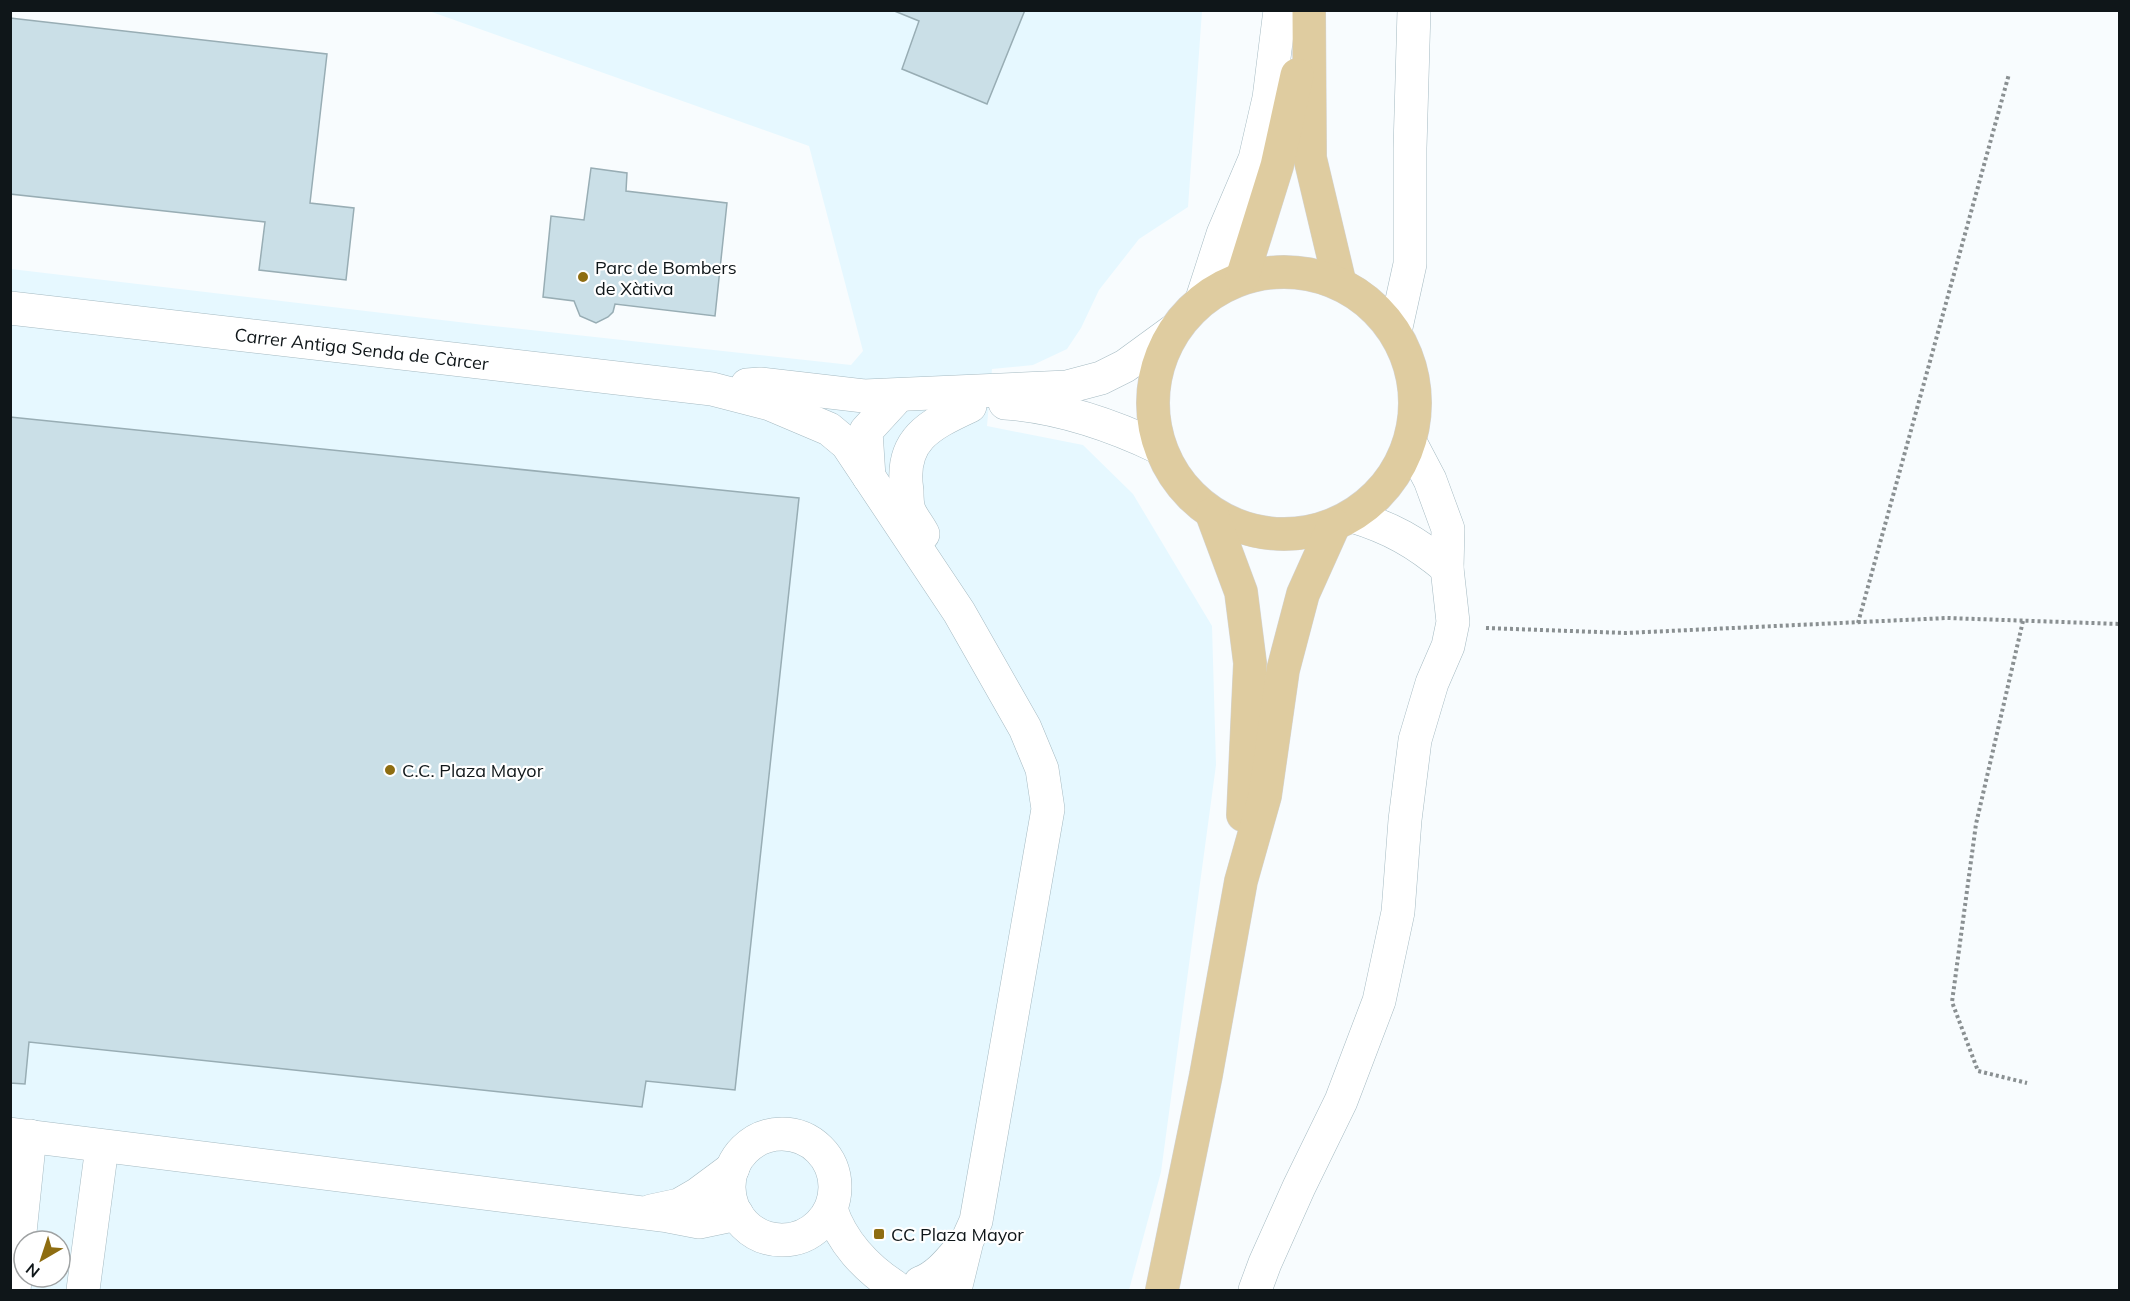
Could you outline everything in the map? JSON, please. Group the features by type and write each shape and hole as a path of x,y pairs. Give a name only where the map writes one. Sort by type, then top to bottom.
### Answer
{"main road":[{"path":"1300,13 1310,158 1340,284"},
{"path":"1242,278 1277,166 1300,13"},
{"path":"1275,272 1308,274 1340,284 1371,304 1395,332 1411,367 1416,404 1410,442 1397,471 1378,496 1343,520 1293,534 1251,530 1212,514 1181,485 1160,448 1152,408 1156,368 1173,331 1202,299 1242,278 1275,272"},
{"path":"1212,514 1241,592 1250,663 1241,881"},
{"path":"1162,1290 1206,1075 1241,881 1265,796 1283,670 1303,594 1343,520"}],"street":[{"path":"1395,332 1410,264 1410,148 1414,10"},
{"path":"1202,299 1223,234 1255,159 1269,98 1300,13"},
{"name":"Carrer Antiga Senda de Càrcer","path":"10,308 712,389"},
{"path":"770,404 869,414 891,404 1067,387 1101,378 1125,366 1173,331"},
{"path":"712,389 760,384 864,396 891,404 970,406 993,403 1019,404 1083,418 1124,431 1160,448"},
{"path":"712,389 770,404 829,429 847,444 959,612 1025,728 1042,769 1048,809 976,1221 968,1240 955,1290"},
{"path":"869,478 867,431 891,404"},
{"path":"959,612 909,509 904,477 908,452 923,434 941,419 970,406"},
{"path":"1255,1290 1294,1198 1341,1101 1379,1001 1398,912 1405,820 1415,740 1432,683 1448,646 1453,622 1447,567 1448,529 1430,480 1410,442"},
{"path":"1343,520 1382,525 1421,547 1447,567"},
{"path":"774,1134 789,1134 815,1145 832,1167 835,1196 831,1209 816,1228 806,1235 791,1239 775,1239 759,1235 737,1214 731,1199 729,1184 739,1155 749,1145 774,1134"},
{"path":"14,1290 20,1135 699,1222 737,1214"},
{"path":"83,1290 102,1147"},
{"path":"637,1213 679,1205 733,1168"},
{"path":"831,1209 835,1222 857,1254 874,1273 908,1287 931,1279 968,1240"},
{"path":"806,1235 829,1248 838,1257 858,1290"}],"path":[{"path":"1858,623 2009,75"},
{"path":"1453,622 1480,627 1626,633 1947,618 2120,624"},
{"path":"2023,621 1976,824 1952,1002 1978,1071 2027,1083"}],"shaded area":[{"path":"429,11 1202,11 1188,207 1139,239 1099,290 1081,328 1067,349 1033,365 992,369 987,426 1083,445 1133,494 1212,626 1216,765 1161,1172 1129,1290 11,1290 11,269 484,325 851,365 863,351 809,146"}],"building":[{"path":"892,10 1025,10 987,104 902,69 919,21"},
{"path":"10,18 327,54 310,203 354,208 346,280 259,270 265,222 10,194"},
{"path":"591,168 627,173 626,191 727,203 715,316 615,304 613,312 608,317 596,323 580,316 574,301 543,297 551,216 584,220"},
{"name":"C.C. Plaza Mayor","path":"10,417 799,498 735,1090 646,1081 642,1107 29,1042 25,1084 10,1083"}],"place":[{"name":"Parc de Bombers de Xàtiva","path":"583,277"},
{"name":"C.C. Plaza Mayor","path":"390,770"},
{"name":"CC Plaza Mayor","path":"879,1234"}]}
